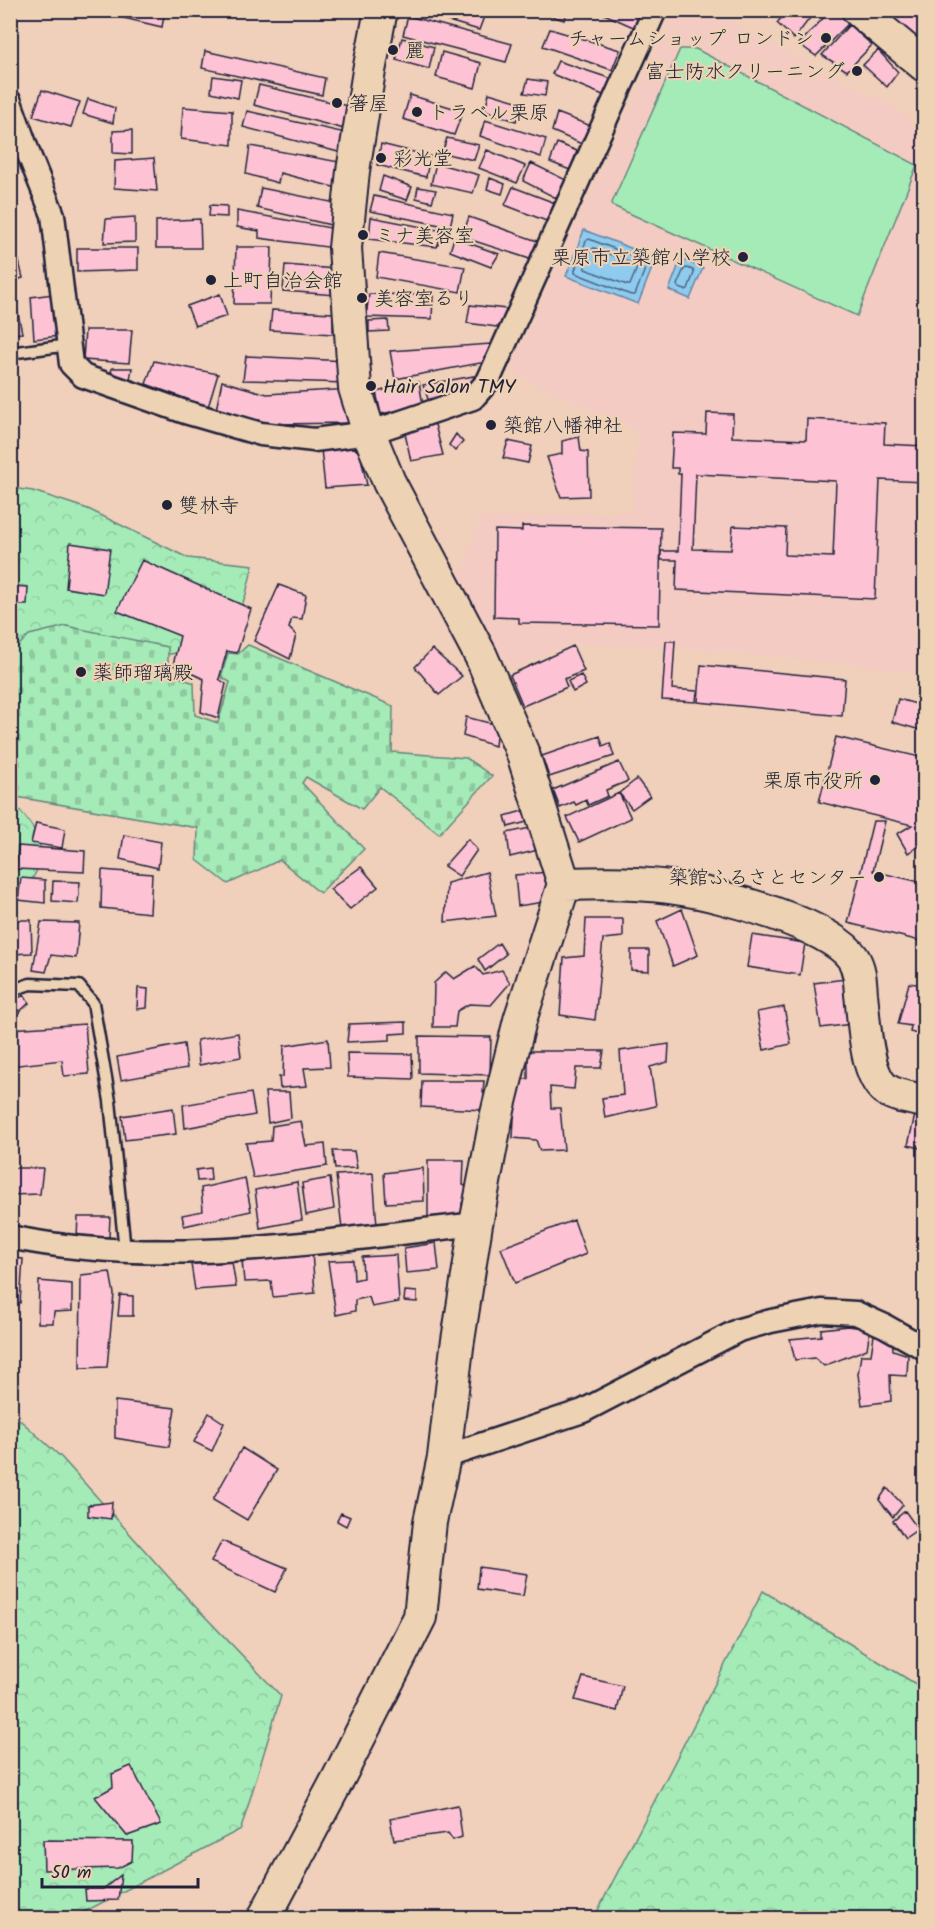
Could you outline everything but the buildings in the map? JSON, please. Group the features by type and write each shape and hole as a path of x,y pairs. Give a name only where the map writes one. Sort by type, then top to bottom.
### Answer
{"street":[{"path":"264,1918 420,1617 430,1522 444,1457 476,1224 497,1114 520,1020 564,884 524,754 481,656 389,482 369,434 355,388 345,248 353,171 381,10"},
{"path":"10,102 53,216 71,364 83,376 184,412 261,434 315,440 369,434 473,398 488,381 655,10"},
{"path":"858,10 923,60"},
{"path":"564,884 607,883 683,889 780,916 833,939 846,950 858,968 870,1063 877,1079 885,1089 898,1095 924,1101"},
{"path":"10,1237 37,1243 125,1251 192,1252 315,1242 476,1224"},
{"path":"444,1457 583,1411 739,1330 771,1321 822,1311 856,1313 924,1348"}],"lane":[{"path":"10,353 69,345"},
{"path":"10,991 30,984 79,986 93,1003 110,1101 125,1251"}],"shaded area":[{"name":"栗原市立築館小学校","path":"675,11 709,11 905,113 924,143 924,672 698,649 571,643 510,669 459,580 480,518 632,512 638,432 509,371"}],"green space":[{"path":"680,49 696,49 917,165 857,316 611,205"},
{"path":"11,488 33,491 88,509 188,558 253,565 246,594 234,627 206,650 169,654 52,639 11,648"},
{"path":"66,626 168,647 168,673 194,683 195,715 218,723 230,682 221,677 228,653 238,654 248,645 393,706 392,752 466,758 492,776 439,834 380,787 362,809 306,777 302,783 364,849 320,893 280,860 228,884 197,860 198,828 11,796 11,653 29,635"},
{"path":"10,800 31,825 41,853 33,878 11,902"},
{"path":"10,1411 62,1458 190,1601 281,1696 241,1829 73,1918 11,1918"},
{"path":"763,1591 924,1689 924,1918 594,1918"}],"water":[{"path":"584,230 656,258 638,304 566,276"},
{"path":"681,259 703,268 690,299 669,290"}],"place":[{"name":"チャームショップ ロンドン","path":"826,38"},
{"name":"麗","path":"393,50"},
{"name":"富士防水クリーニング","path":"857,71"},
{"name":"箸屋","path":"337,103"},
{"name":"トラベル栗原","path":"417,112"},
{"name":"彩光堂","path":"381,158"},
{"name":"ミナ美容室","path":"363,235"},
{"name":"栗原市立築館小学校","path":"743,257"},
{"name":"上町自治会館","path":"211,280"},
{"name":"美容室るり","path":"362,298"},
{"name":"Hair Salon TMY","path":"371,386"},
{"name":"築館八幡神社","path":"491,425"},
{"name":"雙林寺","path":"167,505"},
{"name":"薬師瑠璃殿","path":"81,672"},
{"name":"栗原市役所","path":"875,780"},
{"name":"築館ふるさとセンター","path":"879,877"}]}
